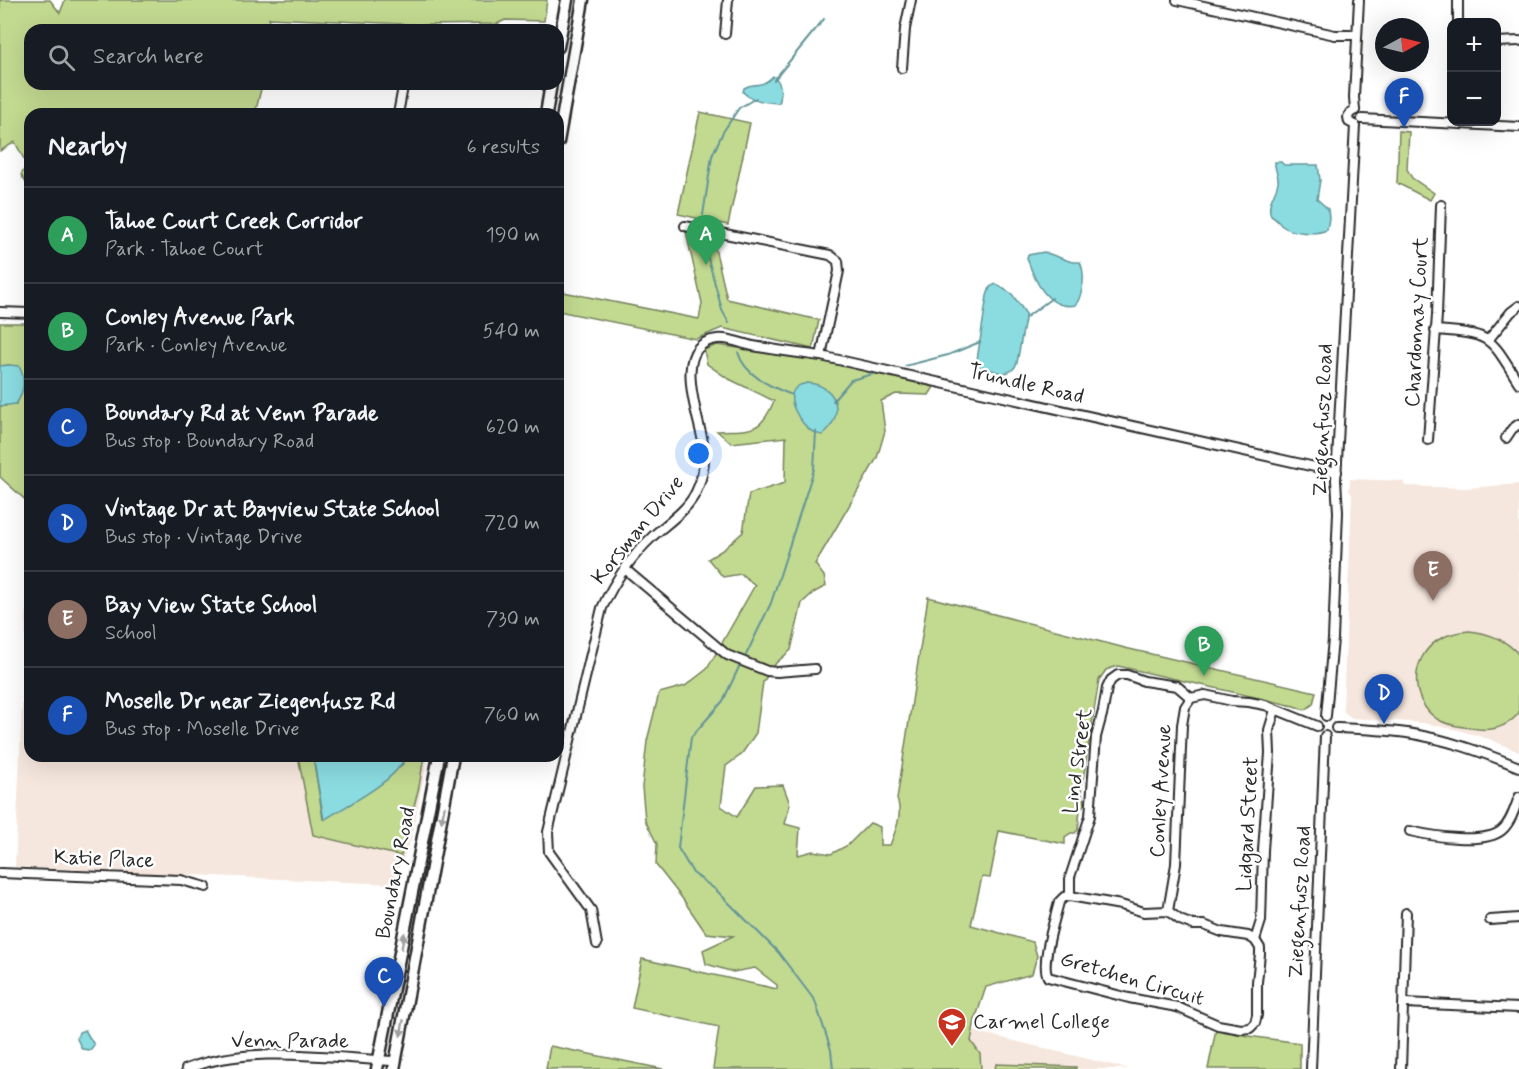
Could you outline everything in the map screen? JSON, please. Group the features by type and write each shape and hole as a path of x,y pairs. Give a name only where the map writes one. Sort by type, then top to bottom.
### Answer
{"highway":[{"path":"562,24 567,0"},
{"path":"564,108 583,0"},
{"path":"547,108 550,90"},
{"name":"Boundary Road","path":"378,1065 438,762"},
{"name":"Boundary Road","path":"395,1065 452,762"}],"street":[{"path":"725,34 728,0"},
{"path":"902,68 905,29 911,0"},
{"path":"1177,0 1335,35 1357,35"},
{"path":"1355,110 1359,0"},
{"path":"1458,0 1458,18"},
{"path":"1501,42 1519,40"},
{"path":"399,108 402,90"},
{"path":"1355,110 1360,112 1362,119 1359,124 1355,125 1349,122 1348,117 1355,110"},
{"path":"1362,119 1447,123"},
{"name":"Ziegenfusz Road","path":"1326,716 1333,639 1337,472 1351,158 1355,125"},
{"path":"1501,126 1519,127"},
{"name":"Chardonnay Court","path":"1428,440 1441,205"},
{"path":"686,226 830,255 838,261 839,271 820,356"},
{"path":"1489,339 1511,312 1519,306"},
{"path":"0,312 24,313"},
{"path":"1435,330 1470,332 1489,339 1519,383"},
{"name":"Trundle Road","path":"706,342 719,338 750,346 820,356 1337,472"},
{"name":"Korsman Drive","path":"597,944 591,910 549,852 548,832 602,608 611,586 650,539 684,508 696,492 704,468 704,448 690,385 691,368 697,349 706,342"},
{"path":"1506,438 1519,424"},
{"path":"625,570 727,655 767,671 815,669"},
{"name":"Lind Street","path":"1070,896 1070,876 1089,816 1096,737 1107,688 1111,680 1118,675 1127,675 1144,681 1177,686 1191,698"},
{"name":"Conley Avenue","path":"1168,911 1176,864 1182,725 1185,707 1191,698 1198,694 1257,704 1317,726"},
{"name":"Lidgard Street","path":"1255,940 1261,921 1263,850 1270,753 1269,730 1275,710"},
{"path":"1326,716 1334,719 1336,728 1332,734 1325,736 1319,733 1317,726 1319,720 1326,716"},
{"path":"1336,728 1406,733 1446,741 1519,767"},
{"name":"Ziegenfusz Road","path":"1311,1069 1325,736"},
{"path":"1410,831 1425,835 1459,837 1481,838 1494,835 1503,830 1519,797"},
{"name":"Katie Place","path":"0,873 181,880 206,886"},
{"path":"1070,896 1121,905 1144,912 1168,911 1180,920 1193,925 1204,925 1222,932 1248,936 1255,940"},
{"name":"Gretchen Circuit","path":"1070,896 1064,897 1059,902 1044,962 1048,977 1129,998 1177,1007 1230,1028 1250,1028 1255,1023 1260,948 1255,940"},
{"path":"1401,1069 1406,913"},
{"path":"1490,920 1519,918"},
{"path":"1404,1003 1519,1008"},
{"name":"Venn Parade","path":"186,1069 218,1059 271,1054 395,1065"}],"shaded area":[{"path":"1350,479 1403,481 1405,486 1466,488 1519,484 1519,752 1489,739 1458,730 1423,723 1352,718 1344,712 1352,495 1349,490"},
{"path":"24,660 24,762 427,762 411,840 392,884 15,867"},
{"name":"Carmel College","path":"867,1005 1129,1069 857,1069"}],"green space":[{"path":"0,0 50,0 60,13 65,0 547,0 544,21 505,20 497,24 404,24 269,18 270,24 24,24 24,90 261,90 256,108 24,108 24,159 15,142 0,151"},
{"path":"700,112 750,123 728,225 678,214"},
{"path":"1399,131 1409,132 1407,169 1412,178 1434,193 1430,200 1397,183"},
{"path":"686,232 713,239 727,299 819,320 813,349 722,328 696,339 564,312 564,292 699,319 702,303"},
{"path":"0,323 24,323 24,499 0,477 0,406 6,406 9,365 0,366"},
{"path":"717,345 809,358 934,387 929,395 896,394 881,401 885,431 877,458 815,564 824,576 826,586 813,593 802,603 791,650 776,663 763,682 756,733 741,755 726,766 721,806 737,817 756,786 783,785 790,804 785,824 800,828 798,855 813,851 831,854 848,845 870,823 880,827 880,845 890,845 899,816 897,799 928,597 1125,648 1316,692 1313,704 1305,710 1118,666 1106,670 1099,680 1081,792 1085,803 1080,810 1078,830 1065,837 1065,844 999,831 990,878 982,877 971,925 1033,942 1037,956 1032,974 986,987 971,1041 980,1054 981,1069 713,1069 719,1027 632,1008 642,959 777,989 777,985 755,968 733,972 706,964 703,950 733,936 706,933 656,865 657,844 645,820 642,787 647,741 659,693 685,686 707,669 755,585 741,574 723,577 708,559 724,549 743,532 749,494 785,483 786,437 731,443 717,431 746,430 759,425 774,401 727,378 707,364 704,350"},
{"path":"1469,631 1497,638 1519,655 1519,713 1510,721 1495,728 1478,729 1441,721 1428,711 1421,701 1418,690 1416,679 1418,668 1429,648 1445,636"},
{"path":"299,762 314,762 323,819 404,762 423,762 401,856 313,835"},
{"path":"1216,1029 1300,1043 1300,1069 1208,1069"},
{"path":"550,1046 663,1069 546,1069"},
{"path":"996,1064 1076,1067 1076,1069 995,1069"}],"water":[{"path":"773,76 780,87 781,94 778,103 754,99 743,92 744,88 764,83"},
{"path":"1275,162 1281,162 1284,165 1318,165 1320,180 1317,199 1328,209 1327,230 1310,233 1297,232 1282,226 1271,216 1270,203 1278,182"},
{"path":"1044,252 1072,262 1080,262 1083,284 1076,305 1066,306 1057,303 1043,292 1038,284 1027,258 1028,255"},
{"path":"996,284 1012,294 1026,314 1017,363 1006,373 980,366 977,360 987,296 990,287"},
{"path":"0,366 19,366 23,375 22,390 16,404 0,406"},
{"path":"808,383 826,389 835,403 834,420 830,428 822,435 803,423 793,404 794,391 799,385"},
{"path":"314,762 402,762 382,783 324,820"},
{"path":"85,1030 94,1045 90,1050 82,1049 77,1039 79,1032"}],"waterway":[{"path":"774,80 824,19"},
{"path":"703,215 712,156 723,132 739,108 756,98"},
{"path":"702,236 722,310 729,323"},
{"path":"1025,318 1052,298"},
{"path":"905,366 948,355 980,342"},
{"path":"738,352 752,374 767,384 792,395"},
{"path":"833,401 851,380 873,374"},
{"path":"746,655 771,603 814,469 816,431"},
{"path":"739,667 723,701 691,737 678,848 693,873 716,890 778,952 815,1001 831,1050 833,1069"}],"place":[{"name":"Moselle Dr near Ziegenfusz Rd","path":"1404,128"},
{"name":"Tahoe Court Creek Corridor","path":"706,265"},
{"name":"Bay View State School","path":"1433,601"},
{"name":"Conley Avenue Park","path":"1204,676"},
{"name":"Vintage Dr at Bayview State School","path":"1384,724"},
{"name":"Boundary Rd at Venn Parade","path":"384,1007"},
{"name":"Carmel College","path":"952,1048"}]}
